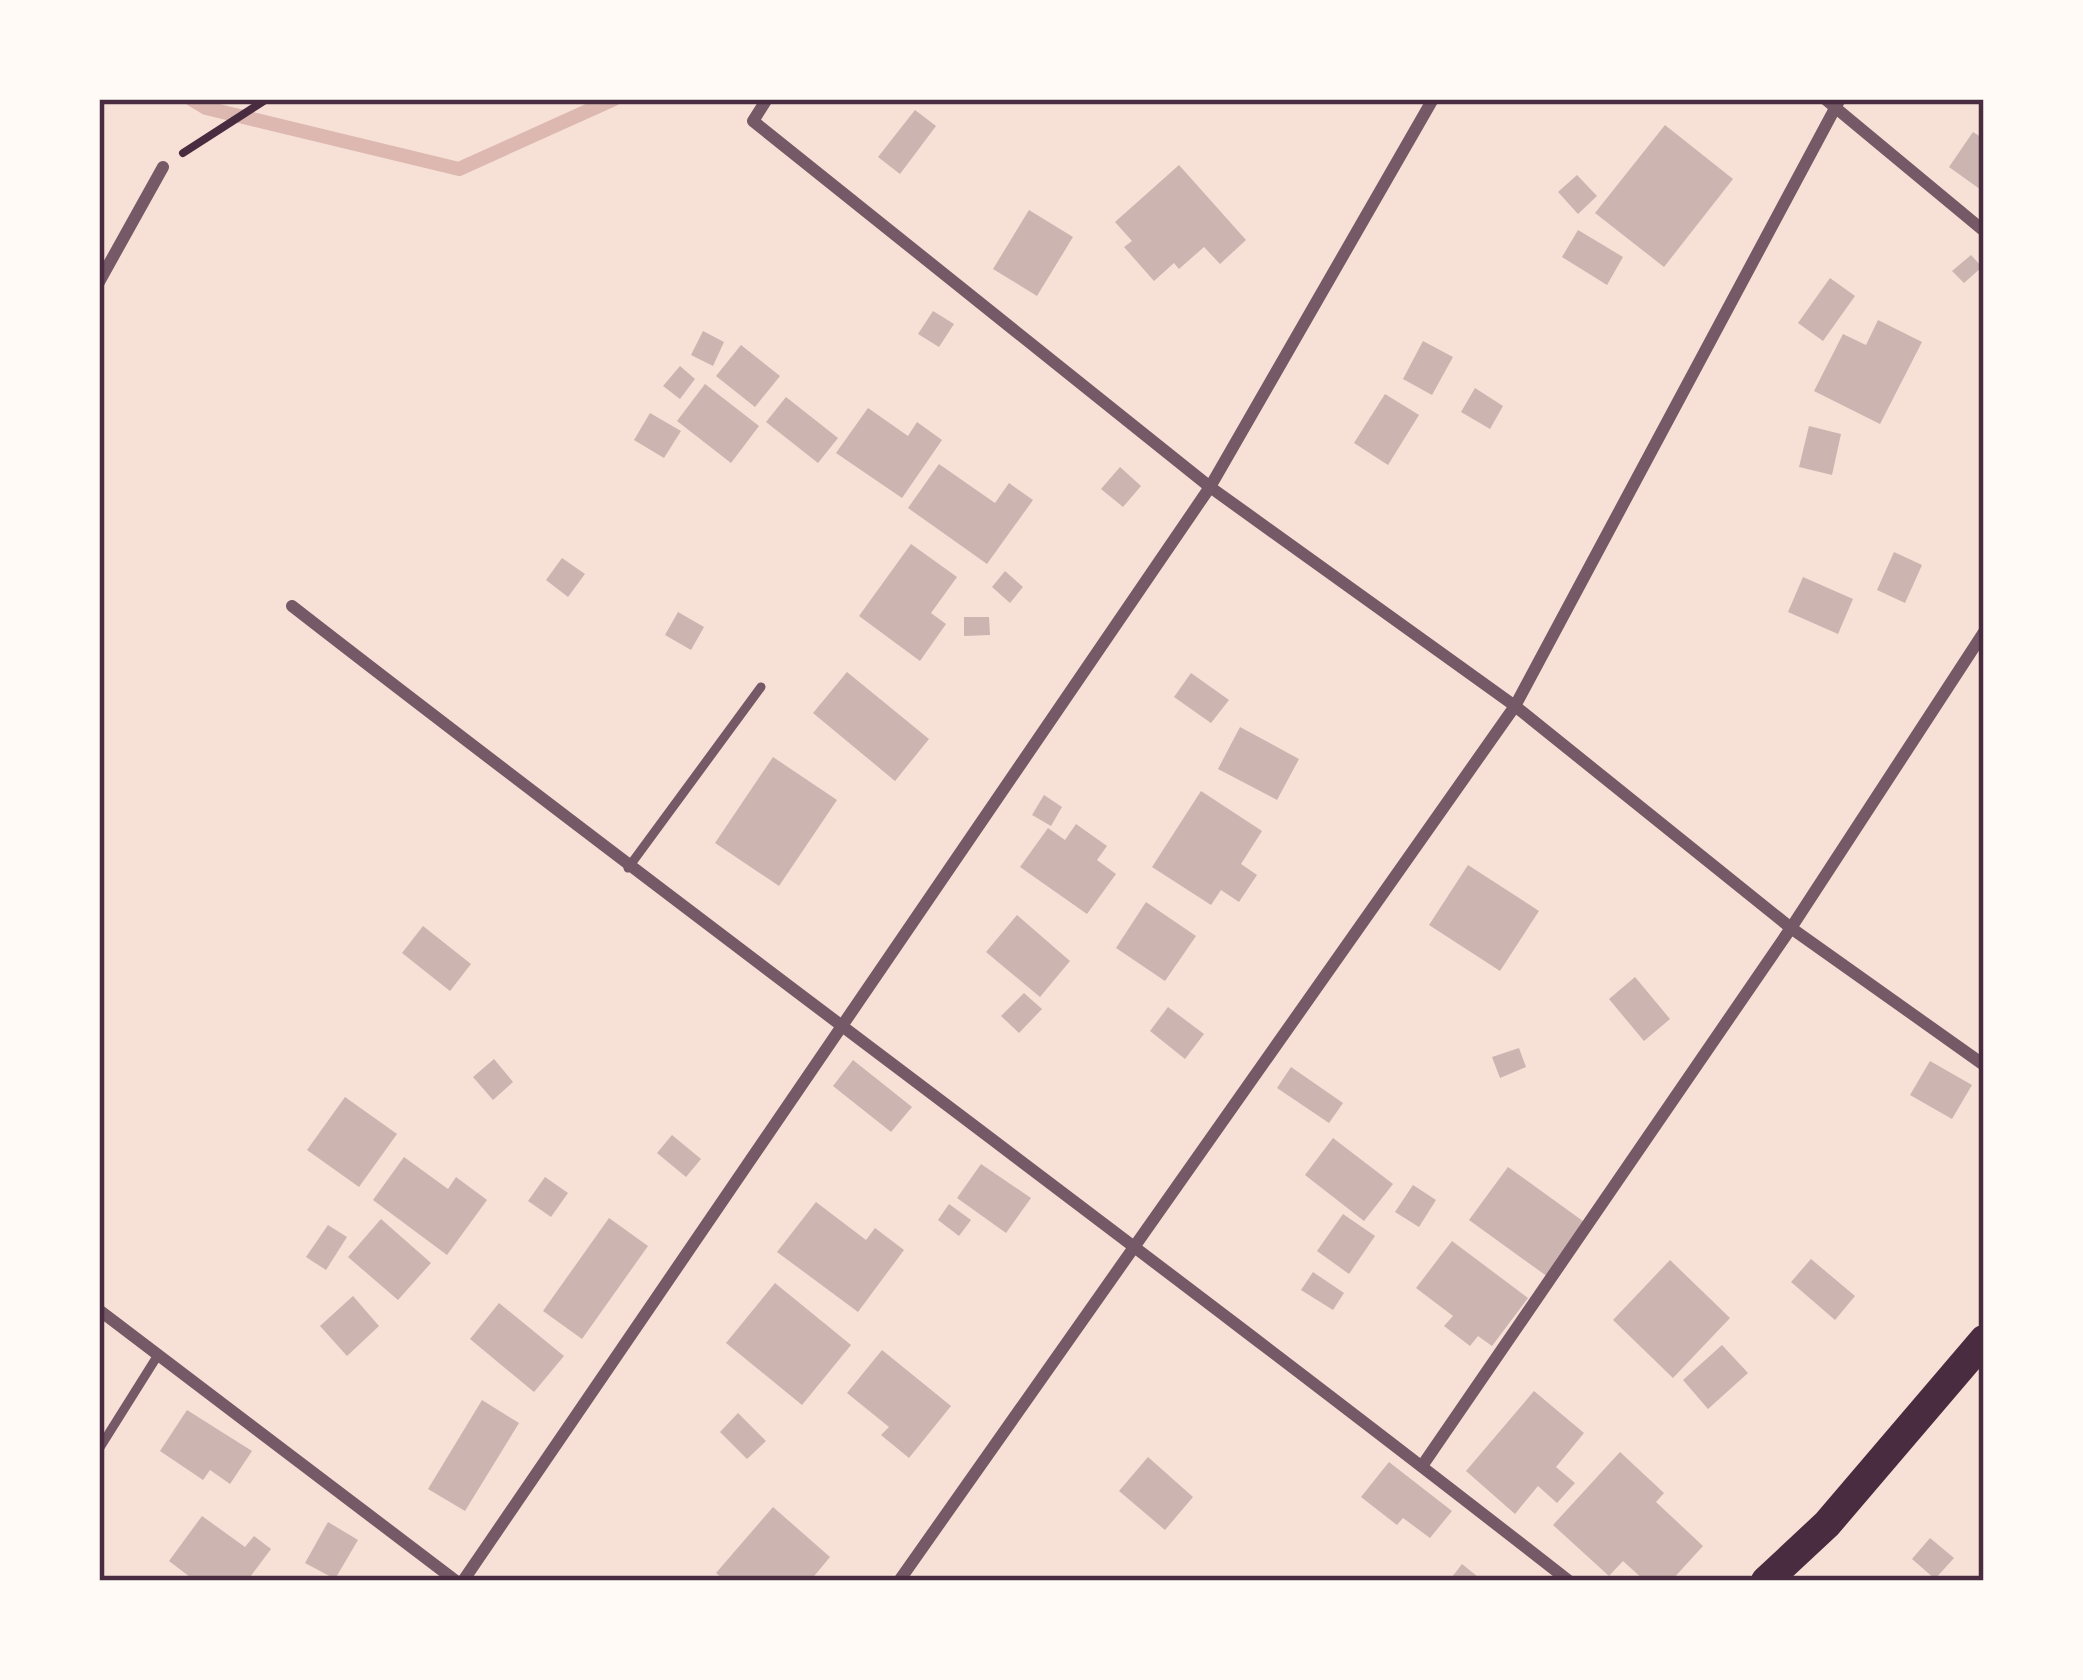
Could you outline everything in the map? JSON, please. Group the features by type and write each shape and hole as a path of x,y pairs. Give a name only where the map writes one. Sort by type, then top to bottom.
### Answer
{"main road":[{"path":"1766,1581 1827,1524 1984,1340"}],"street":[{"path":"767,99 753,121 1210,487 1515,706 1791,928 1984,1065"},
{"path":"99,1310 460,1581 846,1026 1210,487 1433,99"},
{"path":"899,1581 1515,706 1833,101 1984,231"},
{"path":"99,282 163,167"},
{"path":"292,606 628,868 1138,1245 1569,1581"},
{"path":"1422,1466 1791,928 1984,632"}],"lane":[{"path":"628,868 761,687"},
{"path":"99,1449 158,1355"}],"path":[{"path":"163,167 267,99"}],"building":[{"path":"915,110 936,126 900,174 878,157"},
{"path":"1665,125 1733,179 1664,267 1595,213"},
{"path":"1973,132 1984,139 1984,192 1949,167"},
{"path":"1179,165 1246,240 1220,264 1204,247 1179,269 1174,263 1154,281 1124,247 1132,241 1115,222"},
{"path":"1577,175 1597,196 1578,214 1558,192"},
{"path":"1029,210 1073,237 1037,296 993,269"},
{"path":"1578,230 1623,257 1607,285 1562,257"},
{"path":"1971,255 1982,267 1964,283 1952,271"},
{"path":"1830,278 1855,296 1823,341 1798,323"},
{"path":"933,311 954,324 939,347 918,334"},
{"path":"1878,320 1922,342 1880,424 1814,391 1843,334 1866,345"},
{"path":"703,331 724,342 713,366 691,355"},
{"path":"1423,341 1453,357 1432,395 1403,379"},
{"path":"741,345 780,376 755,407 716,376"},
{"path":"680,366 695,379 680,399 663,386"},
{"path":"705,384 759,426 731,463 677,421"},
{"path":"1475,388 1503,406 1490,429 1461,412"},
{"path":"1385,394 1419,415 1388,465 1354,443"},
{"path":"786,397 838,438 818,463 766,422"},
{"path":"868,408 908,436 917,422 942,440 902,498 836,453"},
{"path":"650,413 681,431 664,458 634,440"},
{"path":"1809,426 1841,434 1832,475 1799,467"},
{"path":"939,464 995,503 1009,483 1033,500 987,564 908,508"},
{"path":"1120,467 1141,486 1123,507 1101,489"},
{"path":"911,544 957,577 931,613 946,624 920,661 859,616"},
{"path":"1894,552 1922,565 1905,603 1877,590"},
{"path":"562,558 585,574 568,597 546,580"},
{"path":"1005,571 1023,587 1010,603 992,587"},
{"path":"1803,577 1853,599 1838,634 1788,612"},
{"path":"678,612 704,627 691,650 665,635"},
{"path":"964,617 989,617 990,635 964,636"},
{"path":"847,672 929,739 895,781 813,713"},
{"path":"1191,673 1229,700 1211,723 1174,697"},
{"path":"1240,727 1299,759 1277,800 1218,769"},
{"path":"773,757 837,800 779,886 715,843"},
{"path":"1201,791 1262,831 1241,864 1257,875 1239,902 1221,890 1211,905 1152,867"},
{"path":"1044,795 1062,807 1051,826 1032,815"},
{"path":"1076,824 1107,846 1097,860 1116,874 1087,914 1020,867 1048,828 1065,840"},
{"path":"1468,865 1539,911 1500,971 1429,925"},
{"path":"1146,902 1196,936 1165,981 1116,948"},
{"path":"1017,915 1070,961 1040,997 986,952"},
{"path":"423,926 471,964 450,991 402,953"},
{"path":"1635,977 1670,1019 1644,1041 1609,999"},
{"path":"1024,993 1042,1009 1019,1033 1001,1016"},
{"path":"1168,1007 1204,1034 1185,1059 1150,1031"},
{"path":"1519,1048 1526,1067 1500,1078 1492,1057"},
{"path":"494,1059 513,1082 493,1100 473,1077"},
{"path":"853,1060 912,1107 891,1132 833,1086"},
{"path":"1930,1061 1972,1085 1952,1119 1910,1095"},
{"path":"1291,1067 1343,1103 1329,1123 1277,1088"},
{"path":"345,1097 397,1134 359,1187 307,1150"},
{"path":"672,1135 701,1159 686,1177 657,1153"},
{"path":"1333,1138 1393,1184 1364,1221 1305,1175"},
{"path":"404,1157 448,1189 456,1177 487,1200 447,1255 373,1200"},
{"path":"981,1164 1031,1198 1006,1233 957,1198"},
{"path":"1508,1167 1587,1224 1548,1277 1469,1220"},
{"path":"545,1177 568,1193 551,1217 528,1201"},
{"path":"1413,1185 1436,1200 1419,1227 1395,1212"},
{"path":"816,1202 866,1240 875,1228 904,1250 858,1312 777,1252"},
{"path":"949,1204 971,1220 959,1236 938,1220"},
{"path":"1343,1214 1375,1236 1349,1274 1317,1251"},
{"path":"609,1218 648,1246 582,1339 543,1311"},
{"path":"381,1219 431,1263 398,1300 348,1257"},
{"path":"328,1225 347,1237 326,1270 306,1257"},
{"path":"1452,1241 1528,1298 1492,1346 1478,1336 1470,1346 1444,1326 1453,1316 1416,1288"},
{"path":"1811,1259 1855,1296 1835,1320 1791,1282"},
{"path":"1670,1260 1730,1318 1673,1378 1613,1320"},
{"path":"1313,1272 1344,1293 1333,1310 1301,1290"},
{"path":"775,1283 851,1345 802,1405 726,1343"},
{"path":"353,1296 379,1326 347,1356 320,1326"},
{"path":"499,1303 564,1356 534,1392 470,1339"},
{"path":"1722,1345 1748,1373 1708,1409 1683,1380"},
{"path":"882,1350 951,1406 909,1458 881,1435 889,1427 847,1393"},
{"path":"1534,1391 1584,1433 1556,1467 1575,1483 1557,1503 1538,1486 1515,1514 1466,1471"},
{"path":"482,1400 519,1423 465,1511 428,1489"},
{"path":"187,1410 252,1451 230,1484 210,1470 203,1480 160,1451"},
{"path":"738,1413 766,1441 747,1459 720,1432"},
{"path":"1620,1452 1664,1493 1656,1502 1703,1546 1671,1581 1645,1581 1623,1561 1609,1576 1553,1525"},
{"path":"1148,1457 1193,1497 1165,1530 1119,1491"},
{"path":"1389,1462 1452,1511 1430,1538 1403,1518 1397,1525 1361,1497"},
{"path":"773,1507 830,1557 810,1581 726,1581 716,1573"},
{"path":"202,1516 245,1547 254,1536 271,1549 247,1581 187,1581 190,1577 169,1561"},
{"path":"328,1522 358,1540 335,1579 305,1563"},
{"path":"1930,1538 1954,1558 1935,1579 1912,1559"},
{"path":"1462,1564 1483,1581 1449,1581"}],"waterway":[{"path":"191,99 206,108 459,169 614,99"}]}
